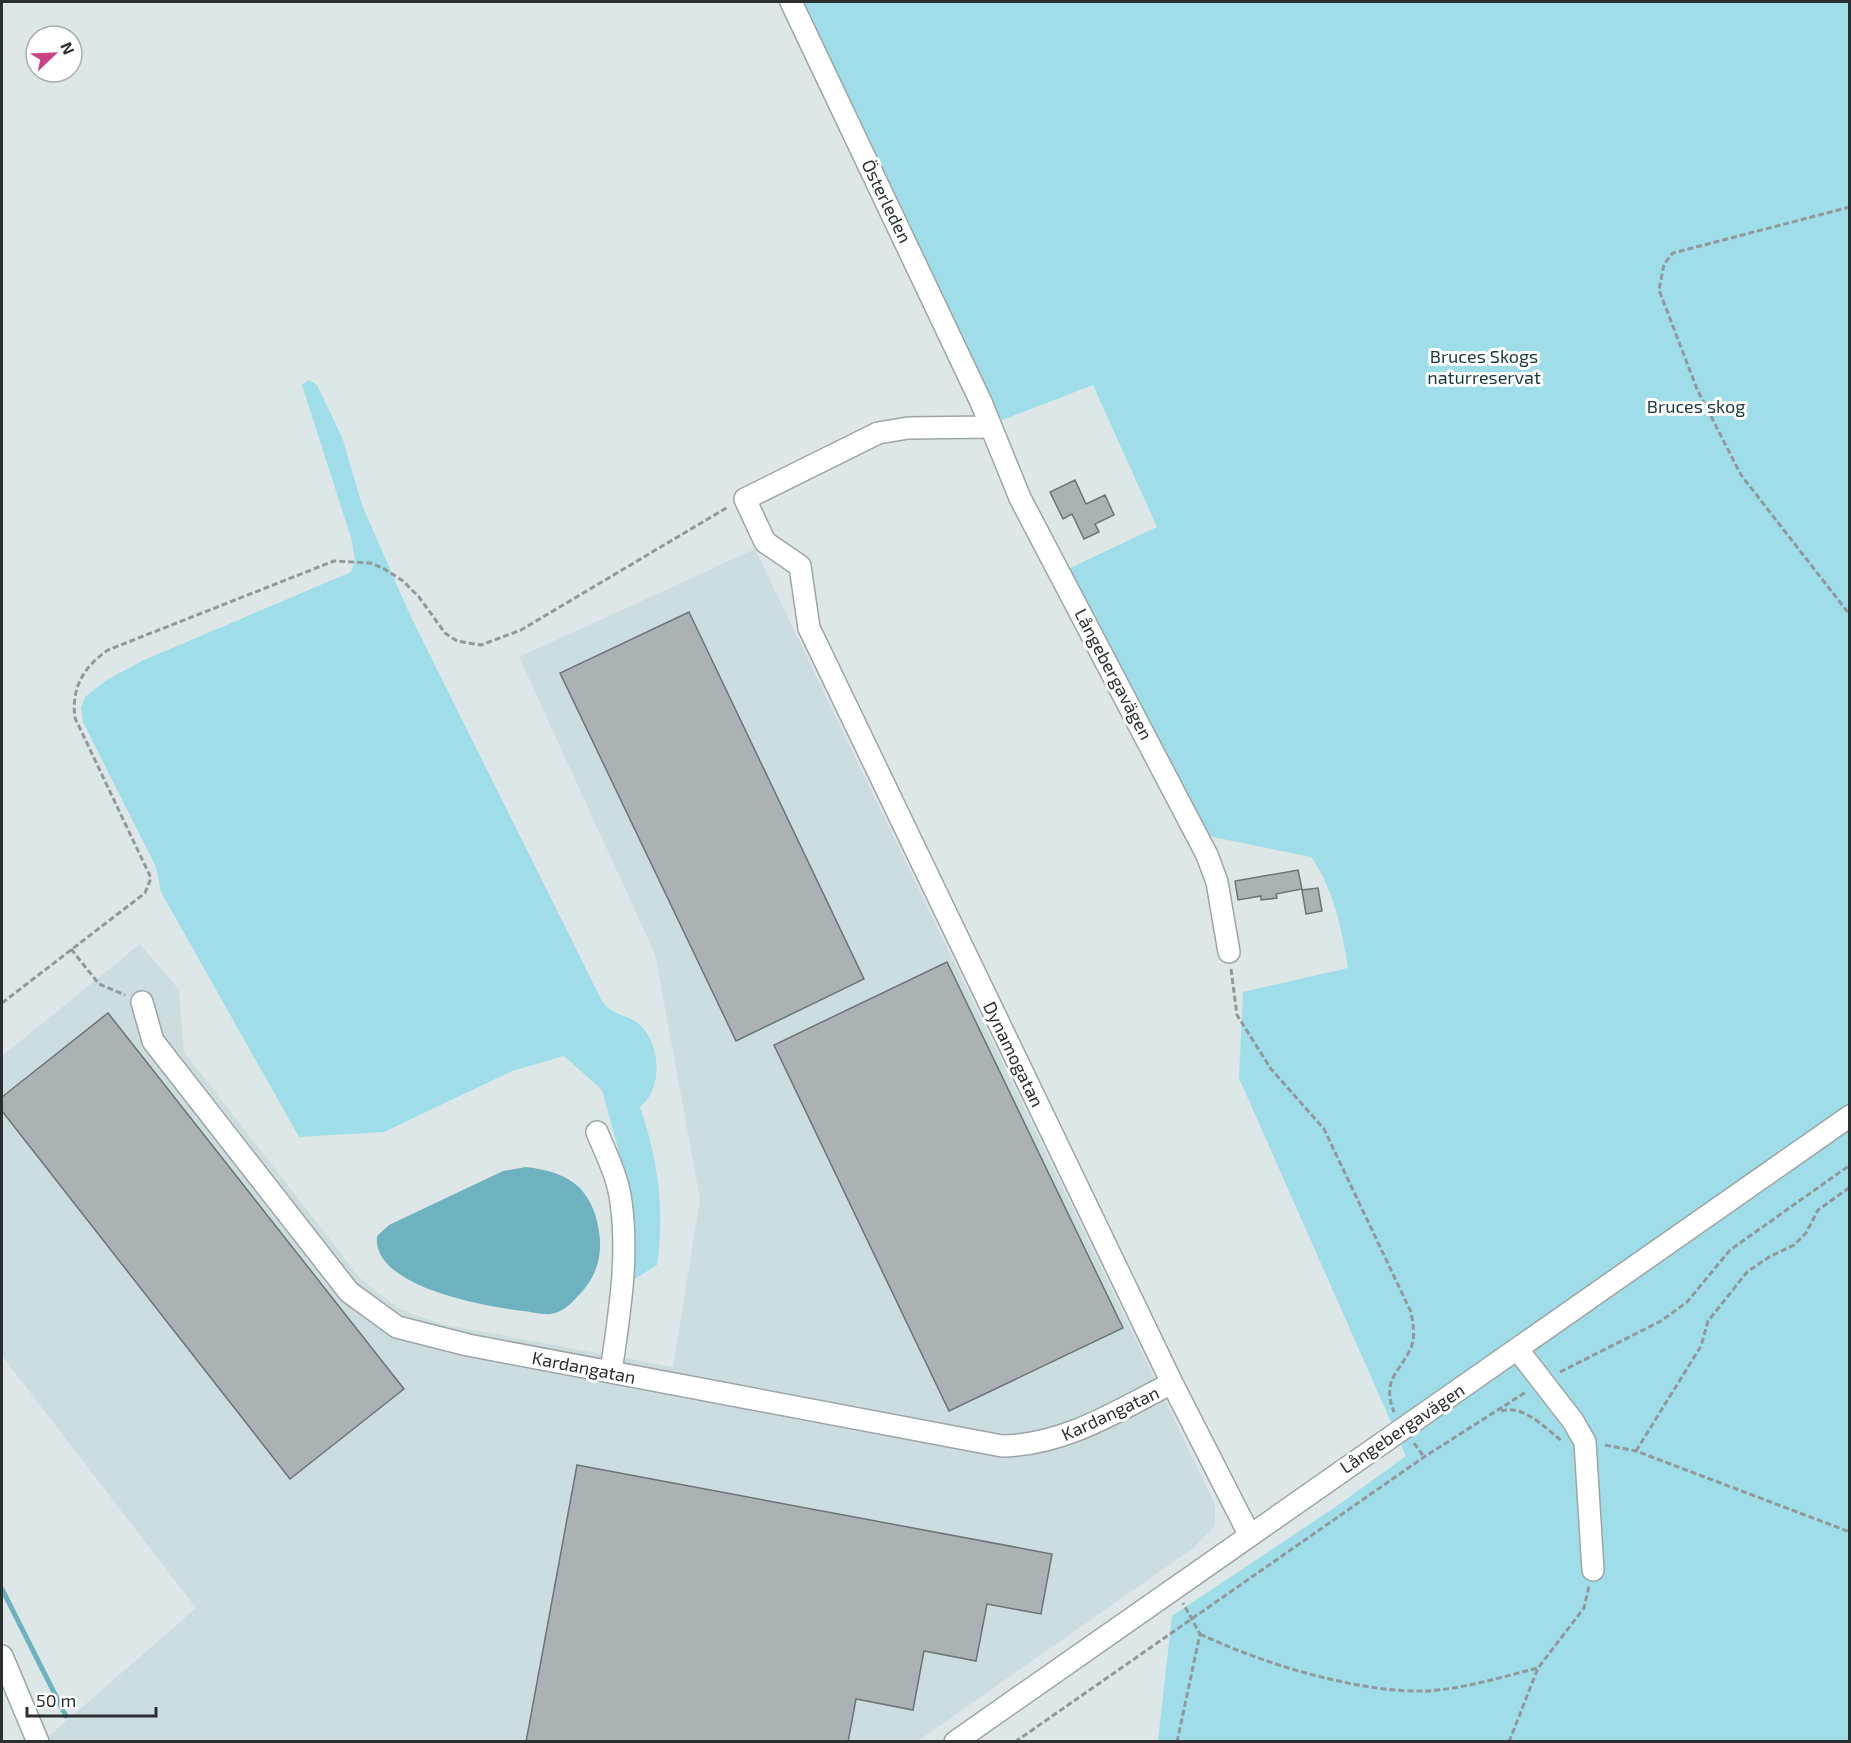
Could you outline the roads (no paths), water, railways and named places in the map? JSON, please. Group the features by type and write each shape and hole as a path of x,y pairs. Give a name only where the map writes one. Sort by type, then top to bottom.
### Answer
{"street":[{"name":"Österleden","path":"792,2 981,402"},
{"name":"Långebergavägen","path":"981,402 1005,467 1035,529 1151,744 1211,864 1220,896 1229,952"},
{"name":"Dynamogatan","path":"990,427 908,428 878,434 745,500 765,542 801,566 809,628 1172,1383 1249,1534"},
{"name":"Kardangatan","path":"142,1002 153,1041 349,1292 397,1327 430,1336 611,1372 1002,1446 1030,1446 1064,1437 1172,1383"},
{"name":"Långebergavägen","path":"954,1742 1402,1426 1518,1350 1850,1116"},
{"path":"597,1132 614,1172 621,1201 625,1264 611,1372"},
{"path":"1518,1350 1542,1381 1586,1451 1593,1570"},
{"path":"2,1656 38,1742"}],"waterway":[{"path":"2,1589 66,1716"}],"park label":[{"name":"Bruces Skogs naturreservat","path":"1484,366"},
{"name":"Bruces skog","path":"1696,406"}]}
